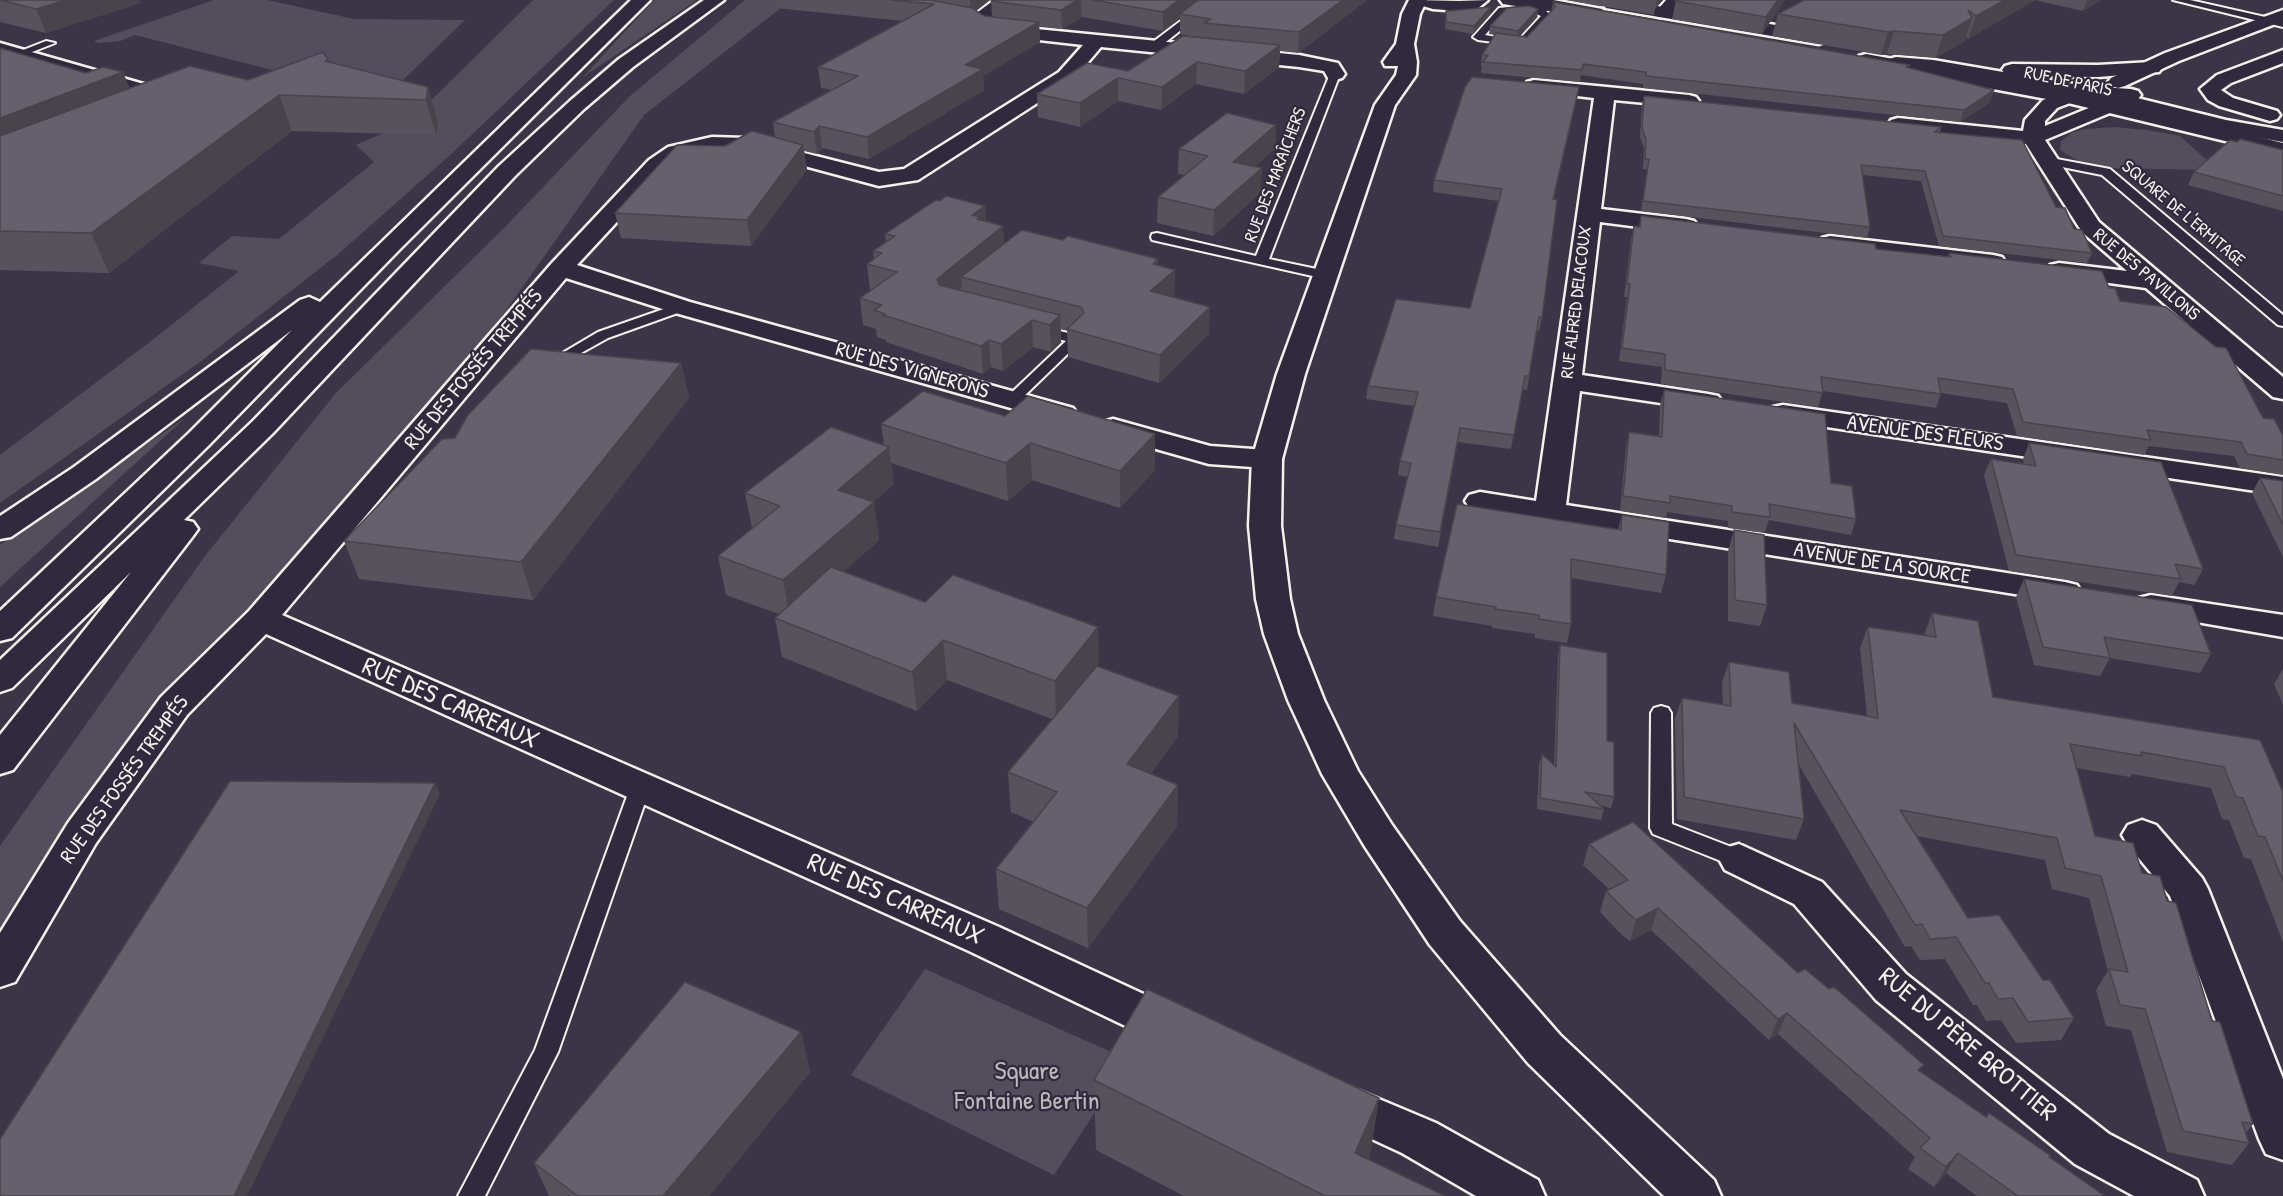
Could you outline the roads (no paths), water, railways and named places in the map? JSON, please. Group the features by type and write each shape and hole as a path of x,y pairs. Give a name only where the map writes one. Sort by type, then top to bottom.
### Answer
{"main road":[{"path":"0,630 199,439 393,243 641,0"},
{"path":"0,680 263,427 507,171 626,63 715,0"},
{"path":"1006,0 975,23 992,30 1299,61 1330,67 1335,74"},
{"path":"1480,0 1466,6 1433,4 1420,0 1412,14 1407,37 1406,75 1385,105 1282,402 1267,459 1264,492 1266,537 1274,599 1281,634 1302,690 1341,774 1416,892 1479,974 1544,1049 1697,1196"},
{"path":"1509,0 1546,8 1832,47 1670,6 1590,0"},
{"path":"1407,37 1427,16 1449,6"},
{"path":"1874,121 2033,138 2172,57 2279,23"},
{"path":"2033,138 2035,120 2050,104 2103,97 2176,74 2279,23"},
{"name":"RUE DES FOSSÉS TREMPÉS","path":"0,970 81,833 174,706 261,619 561,268 657,165 676,152 712,144 745,144 879,179 910,175 1066,76 1095,42"},
{"path":"9,52 175,98 172,104 149,113"},
{"path":"2103,97 1861,54 2006,77 2152,68"},
{"path":"2283,56 2224,79 2210,88 2215,96 2226,102 2283,119"},
{"name":"RUE DE PARIS","path":"2006,77 2283,135"},
{"name":"RUE DE PARIS","path":"2006,77 2103,97 2283,149"},
{"path":"1510,84 1710,104"},
{"name":"RUE ALFRED DELACOUX","path":"1550,512 1605,92"},
{"name":"RUE DES PAVILLONS","path":"2033,138 2090,228 2283,392"},
{"path":"1589,214 1706,228"},
{"path":"1811,240 2153,281"},
{"path":"0,530 85,472 393,243"},
{"name":"RUE DES VIGNERONS","path":"561,268 681,307 1209,455 1267,459"},
{"name":"AVENUE DES FLEURS","path":"1567,381 2283,486"},
{"path":"0,761 263,427"},
{"name":"AVENUE DE LA SOURCE","path":"1480,501 2283,626"},
{"name":"RUE DES CARREAUX","path":"261,619 984,939 1206,1044"},
{"path":"2142,835 2188,889 2283,1139"},
{"name":"RUE DU PÈRE BROTTIER","path":"1738,859 1808,893 1891,987 2092,1149 2180,1196"},
{"path":"1302,1086 1419,1138 1521,1196"}],"lane":[{"path":"1152,47 1214,0"},
{"path":"2178,0 2279,23"},
{"path":"1546,8 1547,16 1520,44 1478,37 1502,10 1546,8"},
{"path":"9,52 50,43"},
{"name":"RUE DES MARAÎCHERS","path":"1326,275 1261,261 1335,74"},
{"name":"SQUARE DE L'ERMITAGE","path":"2046,161 2106,172 2283,322"},
{"path":"1157,237 1261,261"},
{"path":"538,376 546,367 603,335 681,307"},
{"path":"1012,400 1076,339 1029,327"},
{"path":"1661,713 1661,828 1738,859"},
{"path":"471,1196 546,1052 640,788"}],"park label":[{"name":"Square Fontaine Bertin","path":"1027,1087"}]}
